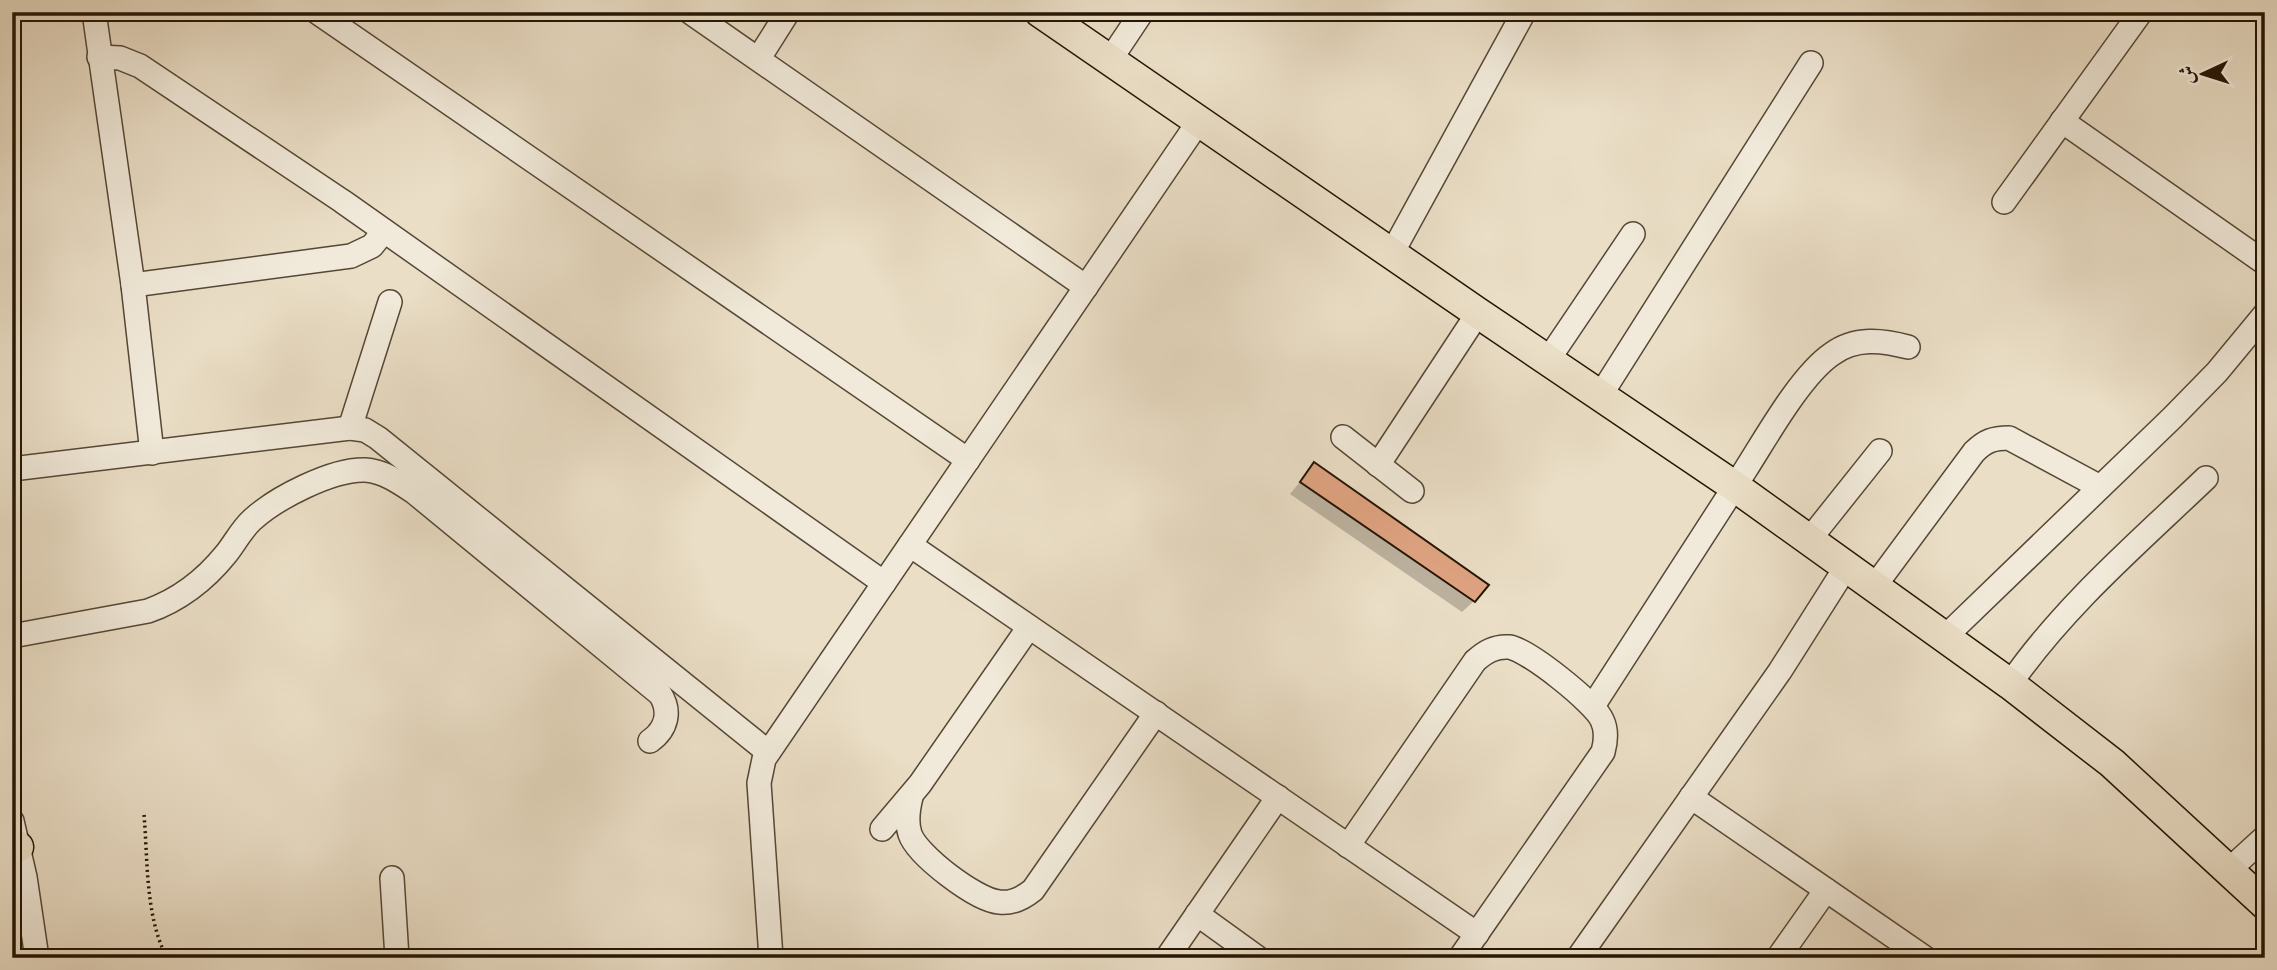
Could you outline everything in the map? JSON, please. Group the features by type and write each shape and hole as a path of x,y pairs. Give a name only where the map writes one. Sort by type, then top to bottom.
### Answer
{"main road":[{"path":"1040,12 1734,486 2010,684 2112,763 2265,904"}],"street":[{"path":"94,12 133,285 152,453"},
{"path":"317,12 968,460"},
{"path":"690,12 1086,287"},
{"path":"759,58 788,12"},
{"path":"1110,60 1142,12"},
{"path":"1392,253 1524,12"},
{"path":"2004,202 2141,12"},
{"path":"99,57 120,58 140,66 384,231 884,583"},
{"path":"1600,396 1811,63"},
{"path":"771,958 759,783 761,766 768,752 1199,121"},
{"path":"2062,121 2265,263"},
{"path":"133,285 351,256 372,246 384,231"},
{"path":"1548,360 1633,234"},
{"path":"350,428 390,302"},
{"path":"1378,465 1478,313"},
{"path":"1945,638 2172,418 2217,372 2265,314"},
{"path":"1593,706 1775,423 1806,381 1832,353 1857,342 1883,340 1908,347"},
{"path":"12,469 350,428 365,430 768,752"},
{"path":"1343,437 1412,491"},
{"path":"1874,587 1983,443 1996,438 2009,438 2100,487"},
{"path":"1809,540 1880,451"},
{"path":"12,636 148,611 168,603 198,583 225,555 242,530 279,501 305,488 344,474 365,470 395,480 414,492 660,694 666,708 666,716 661,731 650,741"},
{"path":"2010,684 2042,640 2074,605 2206,478"},
{"path":"910,545 1477,934"},
{"path":"1578,958 1780,671 1846,566"},
{"path":"882,829 911,797 1029,627"},
{"path":"1348,846 1475,661 1489,650 1506,647 1522,651 1593,706 1604,722 1606,732 1603,752 1460,958"},
{"path":"911,797 908,824 914,842 922,851 940,867 988,900 1012,902 1033,890 1156,713"},
{"path":"1167,958 1278,797"},
{"path":"1691,797 1925,958"},
{"path":"14,837 37,958"},
{"path":"2230,869 2265,837"},
{"path":"392,878 397,958"},
{"path":"1778,958 1826,890"},
{"path":"1197,914 1258,958"}],"path":[{"path":"144,815 152,910 167,958"},
{"path":"245,958 288,954 339,958"}],"building":[{"path":"1314,462 1489,585 1475,602 1300,482"}]}
